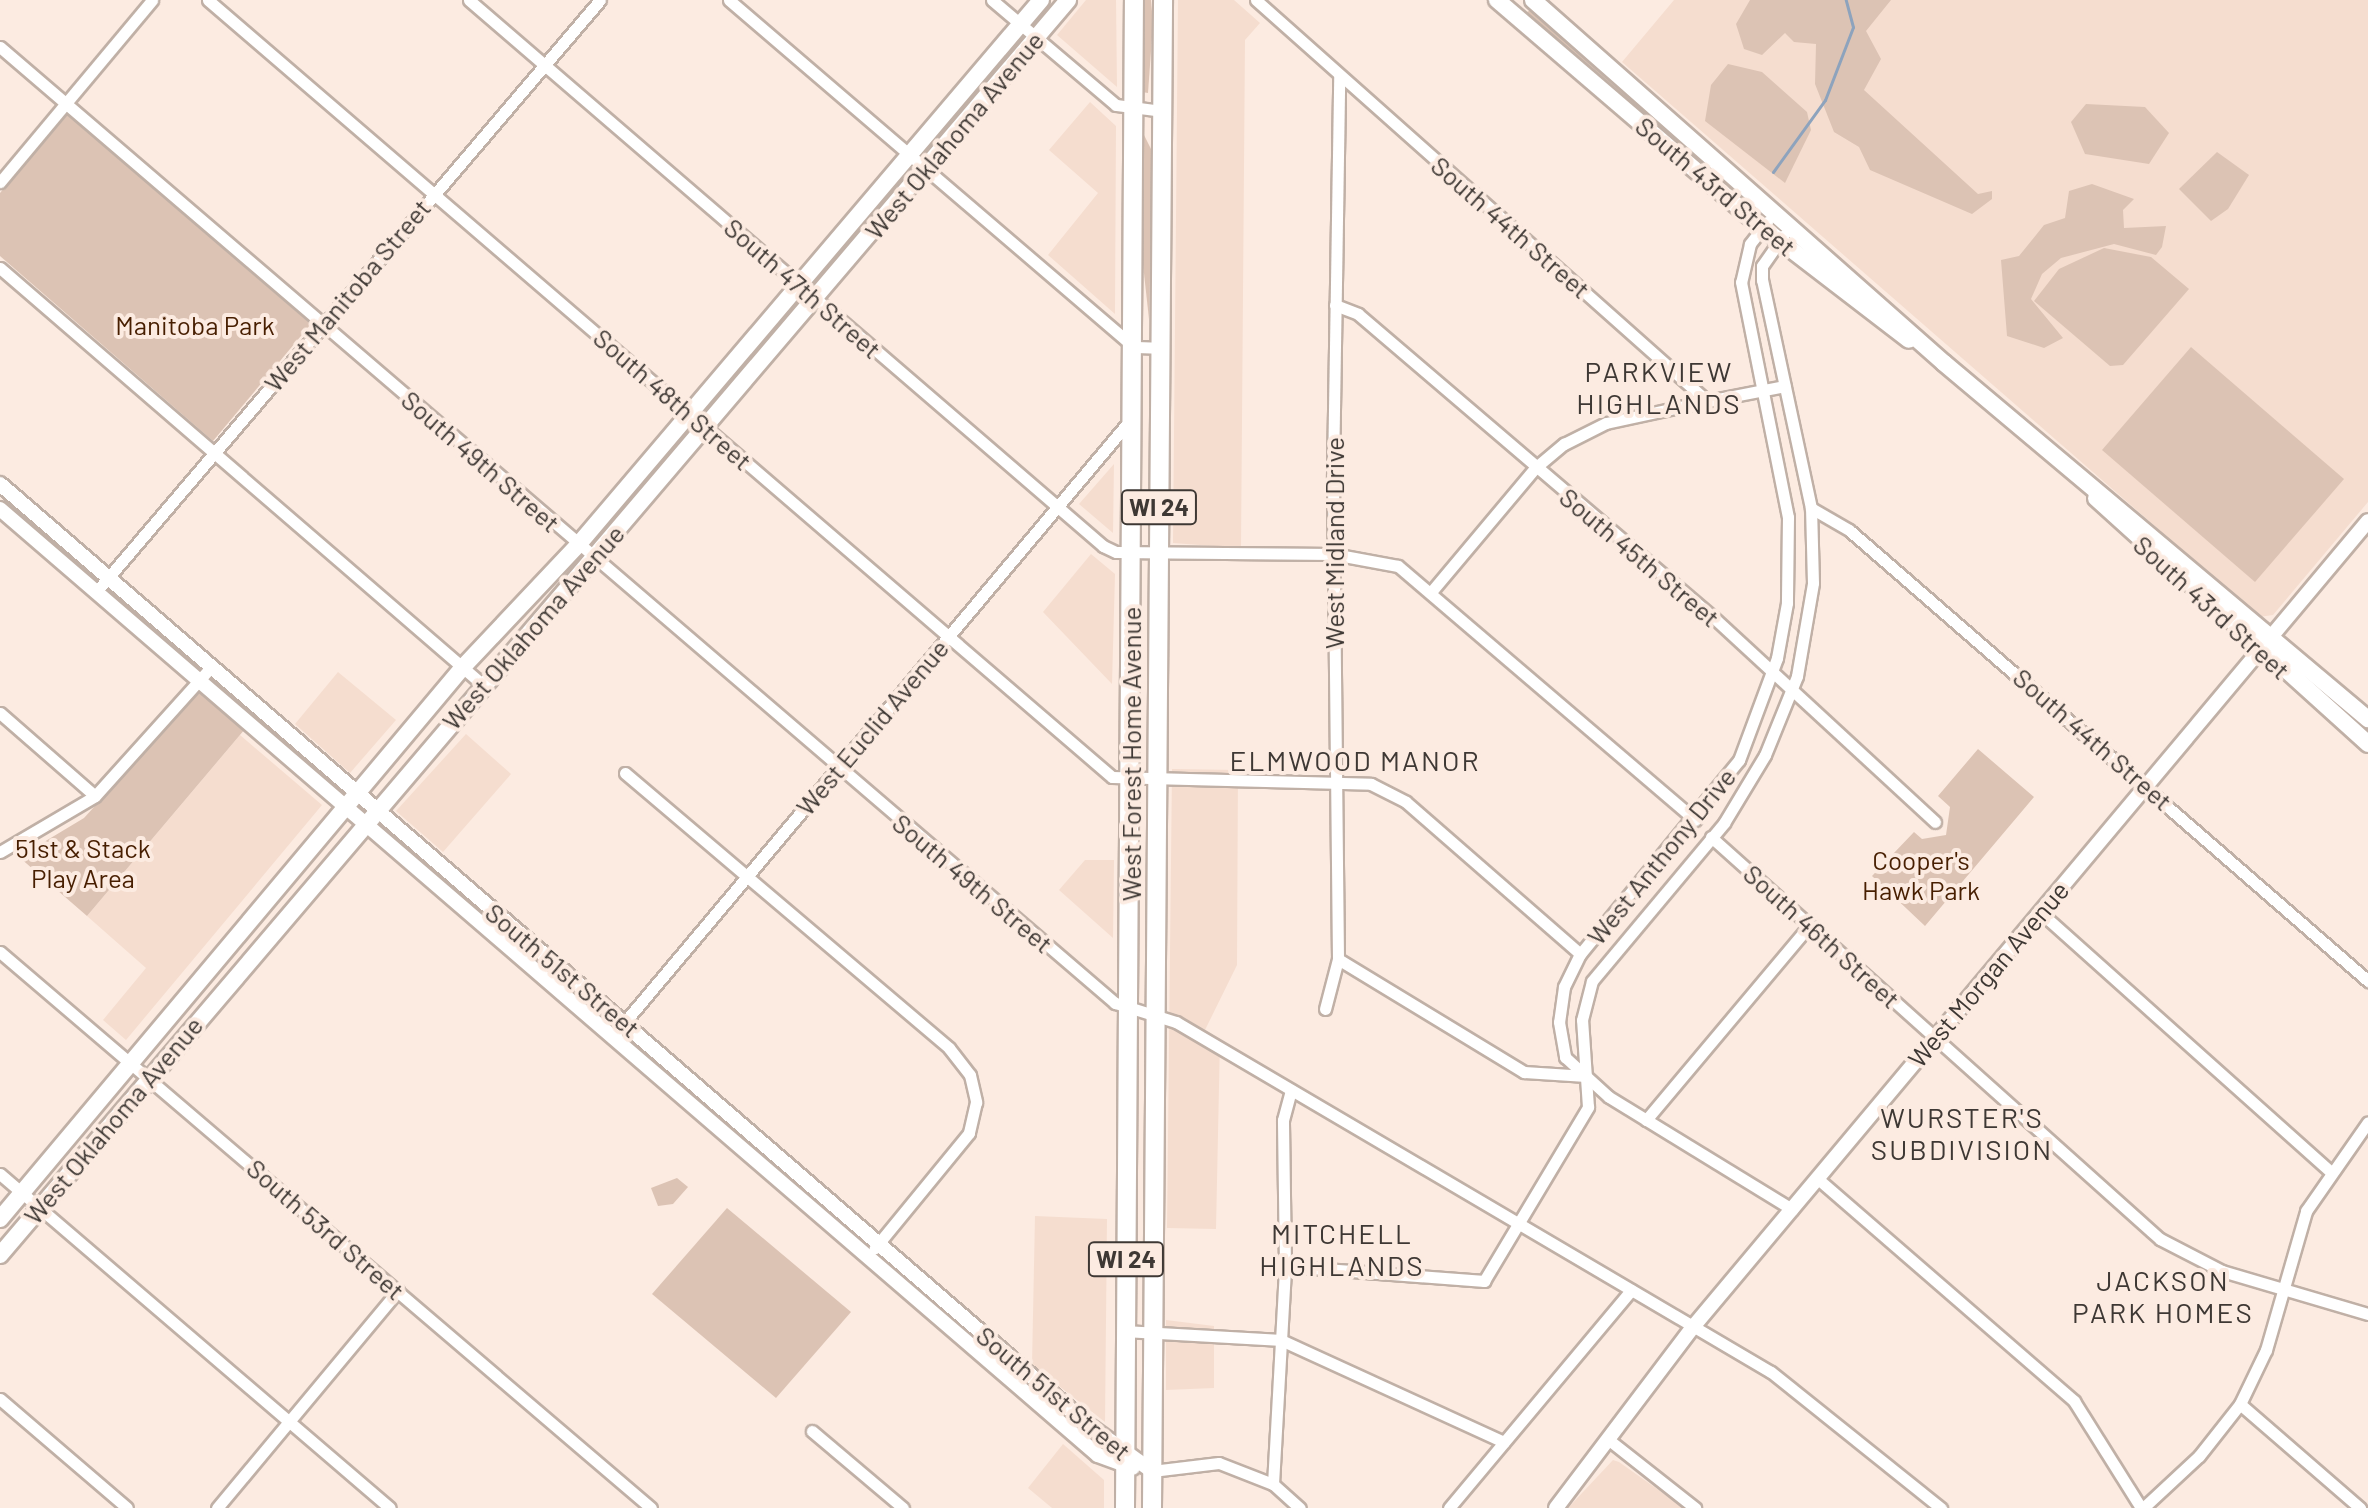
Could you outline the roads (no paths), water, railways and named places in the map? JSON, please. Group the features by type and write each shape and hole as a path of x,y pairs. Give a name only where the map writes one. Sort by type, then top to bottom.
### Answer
{"main road":[{"name":"West Oklahoma Avenue","path":"0,1219 463,667 578,545 1041,0"},
{"name":"West Oklahoma Avenue","path":"0,1255 424,751 707,428 1068,0"},
{"name":"West Forest Home Avenue","path":"1125,1508 1128,1009 1144,780 1145,552 1132,418 1134,0"},
{"name":"West Forest Home Avenue","path":"1152,1508 1155,1015 1144,780 1145,552 1160,348 1163,0"},
{"name":"South 43rd Street","path":"1533,0 1777,211 1944,363 2368,719"},
{"name":"South 43rd Street","path":"1509,4 1763,228 1944,363"},
{"name":"South 43rd Street","path":"2062,462 2259,651 2368,744"},
{"path":"424,751 419,740 446,688"},
{"path":"2321,706 2334,690"}],"street":[{"path":"0,182 152,0"},
{"name":"South 48th Street","path":"208,0 1112,777 1144,780"},
{"name":"South 47th Street","path":"469,0 1103,546 1145,552 1333,554"},
{"name":"West Manitoba Street","path":"96,592 600,0"},
{"path":"729,0 1134,347 1160,348"},
{"path":"992,0 1132,111 1162,111"},
{"name":"South 44th Street","path":"1256,0 1707,401"},
{"name":"South 49th Street","path":"0,47 837,768 1128,1009 1155,1015 1291,1090 1522,1222 1693,1327"},
{"name":"West Midland Drive","path":"1325,1009 1338,959 1333,554 1339,75"},
{"name":"West Anthony Drive","path":"1587,1076 1565,1057 1560,1034 1564,987 1580,954 1695,820 1739,760 1772,674 1787,603 1789,530 1741,282 1745,255 1777,211"},
{"name":"West Anthony Drive","path":"1285,1266 1484,1281 1588,1107 1582,1020 1592,981 1711,837 1757,771 1792,693 1810,614 1811,508 1762,280 1780,241 1793,226"},
{"path":"0,268 482,684"},
{"name":"South 45th Street","path":"1335,305 1358,314 1772,674 1935,822"},
{"path":"1431,592 1535,468 1606,423 1785,386"},
{"name":"West Euclid Avenue","path":"613,1036 1132,418"},
{"name":"South 51st Street","path":"0,484 211,667 351,800 613,1036 1098,1455 1152,1471"},
{"name":"South 44th Street","path":"1811,508 1849,530 2368,981"},
{"name":"South 51st Street","path":"0,509 199,681 351,800"},
{"name":"West Morgan Avenue","path":"1556,1508 1693,1327 2368,521"},
{"path":"1333,554 1386,561 1431,592 1695,820"},
{"path":"0,852 95,796 211,667"},
{"path":"0,713 95,796"},
{"path":"625,773 949,1048 970,1075 976,1102 953,1157 868,1256"},
{"path":"1144,780 1335,779 1398,796 1580,954"},
{"name":"South 51st Street","path":"369,816 624,1022 1125,1462"},
{"name":"South 46th Street","path":"1711,837 2160,1239 2196,1260 2368,1314"},
{"path":"2040,912 2329,1170"},
{"path":"1646,1120 1809,926"},
{"name":"South 53rd Street","path":"0,952 651,1508"},
{"path":"1338,959 1536,1078 1587,1076 1646,1120 1792,1209"},
{"path":"1273,1484 1285,1266 1283,1120 1291,1090"},
{"path":"1818,1179 2074,1401 2142,1508 2199,1456 2240,1404 2283,1289 2306,1211 2329,1170 2368,1122"},
{"path":"0,1174 390,1508"},
{"path":"1449,1508 1631,1290"},
{"path":"217,1508 398,1291"},
{"path":"1693,1327 1819,1404 1941,1508"},
{"path":"1125,1331 1281,1340 1504,1442"},
{"path":"0,1399 127,1508"},
{"path":"2240,1404 2360,1508"},
{"path":"812,1431 903,1508"},
{"path":"1609,1440 1695,1508"},
{"path":"1152,1471 1219,1463 1273,1484 1300,1508"}],"waterway":[{"path":"1773,172 1825,100 1853,27 1846,0"}],"district":[{"name":"PARKVIEW HIGHLANDS","path":"1659,387"},
{"name":"ELMWOOD MANOR","path":"1355,760"},
{"name":"WURSTER'S SUBDIVISION","path":"1962,1133"},
{"name":"MITCHELL HIGHLANDS","path":"1342,1249"},
{"name":"JACKSON PARK HOMES","path":"2163,1296"}],"park label":[{"name":"Manitoba Park","path":"195,325"},
{"name":"51st & Stack Play Area","path":"83,863"},
{"name":"Cooper's Hawk Park","path":"1921,875"}]}
